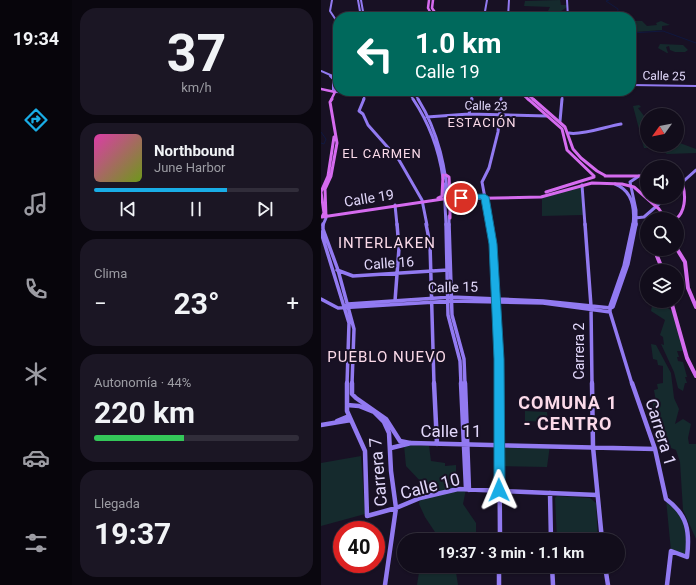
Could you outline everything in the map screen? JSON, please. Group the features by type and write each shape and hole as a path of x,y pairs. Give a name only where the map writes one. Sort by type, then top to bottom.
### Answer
{"main road":[{"path":"332,0 330,11 333,16"},
{"path":"359,0 362,12"},
{"path":"429,0 428,8 430,12"},
{"path":"433,0 433,8 435,12"},
{"path":"485,12 487,0"},
{"path":"508,12 509,0"},
{"path":"568,0 569,12"},
{"path":"321,72 332,77 333,80"},
{"name":"Calle 25","path":"636,85 696,86"},
{"path":"321,90 333,93 330,102 337,143 331,176 325,189 323,229 354,329 351,369 352,394 359,405 377,411 387,420 400,441 411,443"},
{"path":"365,96 359,109 368,125 399,160 422,201 430,244 437,444"},
{"path":"412,96 426,117"},
{"path":"416,96 421,101 445,175 450,299"},
{"path":"469,114 472,96"},
{"path":"500,533 498,444 499,359 496,300 493,244 482,182 489,168 499,132 502,96"},
{"path":"524,96 542,114 547,116 562,129 567,150 594,176 608,183"},
{"path":"530,96 560,121 569,133 573,150 598,173 607,176"},
{"path":"560,121 562,96"},
{"name":"Calle 23","path":"426,117 469,114 542,114"},
{"path":"569,133 577,135 593,129 620,124"},
{"path":"684,178 696,170"},
{"path":"422,201 442,197 445,175"},
{"path":"445,175 449,177 452,197 484,197"},
{"path":"594,176 640,176"},
{"name":"Calle 19","path":"323,217 354,209 422,201 484,197 541,197 594,176"},
{"path":"610,310 623,273 635,218 630,185 631,180 640,176"},
{"path":"620,177 625,180 622,184"},
{"name":"Calle 19","path":"572,186 590,183 630,185 641,192 661,212"},
{"path":"576,184 582,185"},
{"path":"615,184 623,188 630,195 635,218"},
{"name":"Carrera 2","path":"582,185 591,308 593,447 601,533"},
{"path":"683,212 684,191"},
{"name":"Calle 19","path":"323,217 422,201 484,197"},
{"path":"450,199 450,299 448,315 460,361 466,444 467,489"},
{"path":"635,218 644,217 661,204"},
{"path":"395,205 399,248 395,302"},
{"path":"447,208 449,218"},
{"path":"321,232 341,282 347,306 350,331 347,370 347,405 350,418 321,424"},
{"path":"681,256 685,262 688,288 696,307"},
{"name":"Calle 16","path":"336,270 349,276 448,270"},
{"path":"341,282 349,276"},
{"name":"Calle 15","path":"321,299 338,308 395,302 450,299 543,303 610,310"},
{"path":"673,308 685,352 696,376"},
{"name":"Carrera 1","path":"610,310 638,404 655,449 666,499 677,507 685,521 689,535 687,557 671,551 667,585"},
{"name":"Carrera 7","path":"347,405 359,405 374,412 383,422 389,433 391,448 391,472 396,508 385,585"},
{"name":"Calle 10","path":"350,418 365,452 367,516 396,508 422,498 455,490 499,490 597,495"},
{"name":"Calle 11","path":"391,448 411,443 655,449"},
{"path":"550,493 551,533"},
{"path":"499,573 499,585"},
{"path":"552,573 553,585"},
{"path":"606,573 608,585"}],"green space":[{"path":"560,0 561,5 567,5 567,7 560,12 548,12 550,7 524,6 525,1"},
{"path":"636,21 642,21 647,26 657,25 656,23 661,21 670,25 662,26 662,30 636,32"},
{"path":"660,44 683,45 688,50 685,52 675,52 670,50 669,46 666,47 667,53 658,48"},
{"path":"639,105 641,107 638,108 640,111 640,133 633,106"},
{"path":"684,145 696,149 696,153 667,154 664,152 684,152"},
{"path":"581,187 583,215 542,216 542,198"},
{"path":"652,308 668,308 673,312 683,351 677,351 679,357 677,357 678,361 683,362 687,377 685,377 687,383 685,383 683,391 678,388 674,372 661,344 664,345 663,337 660,335 665,320 651,311"},
{"path":"651,344 656,345 671,373 674,398 679,409 675,424 683,419 691,424 688,438 689,444 696,444 696,539 683,510 680,462 676,450 666,446 653,407 653,402 656,402 654,390 658,389 657,384 663,383 663,366 658,365 657,360 653,359"},
{"path":"525,411 547,412 548,422 526,421 525,430"},
{"path":"498,444 550,445 547,467 499,466"},
{"path":"404,445 429,446 431,461 445,463 445,466 456,465 456,487 459,489 466,489 463,504 476,523 476,533 436,533 425,517 419,504 423,484 406,466"},
{"path":"361,456 365,514 339,521 333,521 333,523 321,526 321,463"},
{"path":"557,496 590,498 596,503 598,533 557,533 555,498"},
{"path":"666,499 685,521 687,557 671,551"},
{"path":"419,573 456,573 458,585 417,585"}],"waterway":[{"path":"609,0 606,1 618,9 618,12"},
{"path":"636,33 663,31 696,43"},
{"path":"321,132 326,139 324,144 321,143"}],"district":[{"name":"ESTACIÓN","path":"482,122"},
{"name":"EL CARMEN","path":"382,153"},
{"name":"INTERLAKEN","path":"387,243"},
{"name":"PUEBLO NUEVO","path":"387,357"},
{"name":"COMUNA 1 - CENTRO","path":"568,412"}],"route":[{"path":"461,198 485,197 493,244 499,359 499,490"}]}
